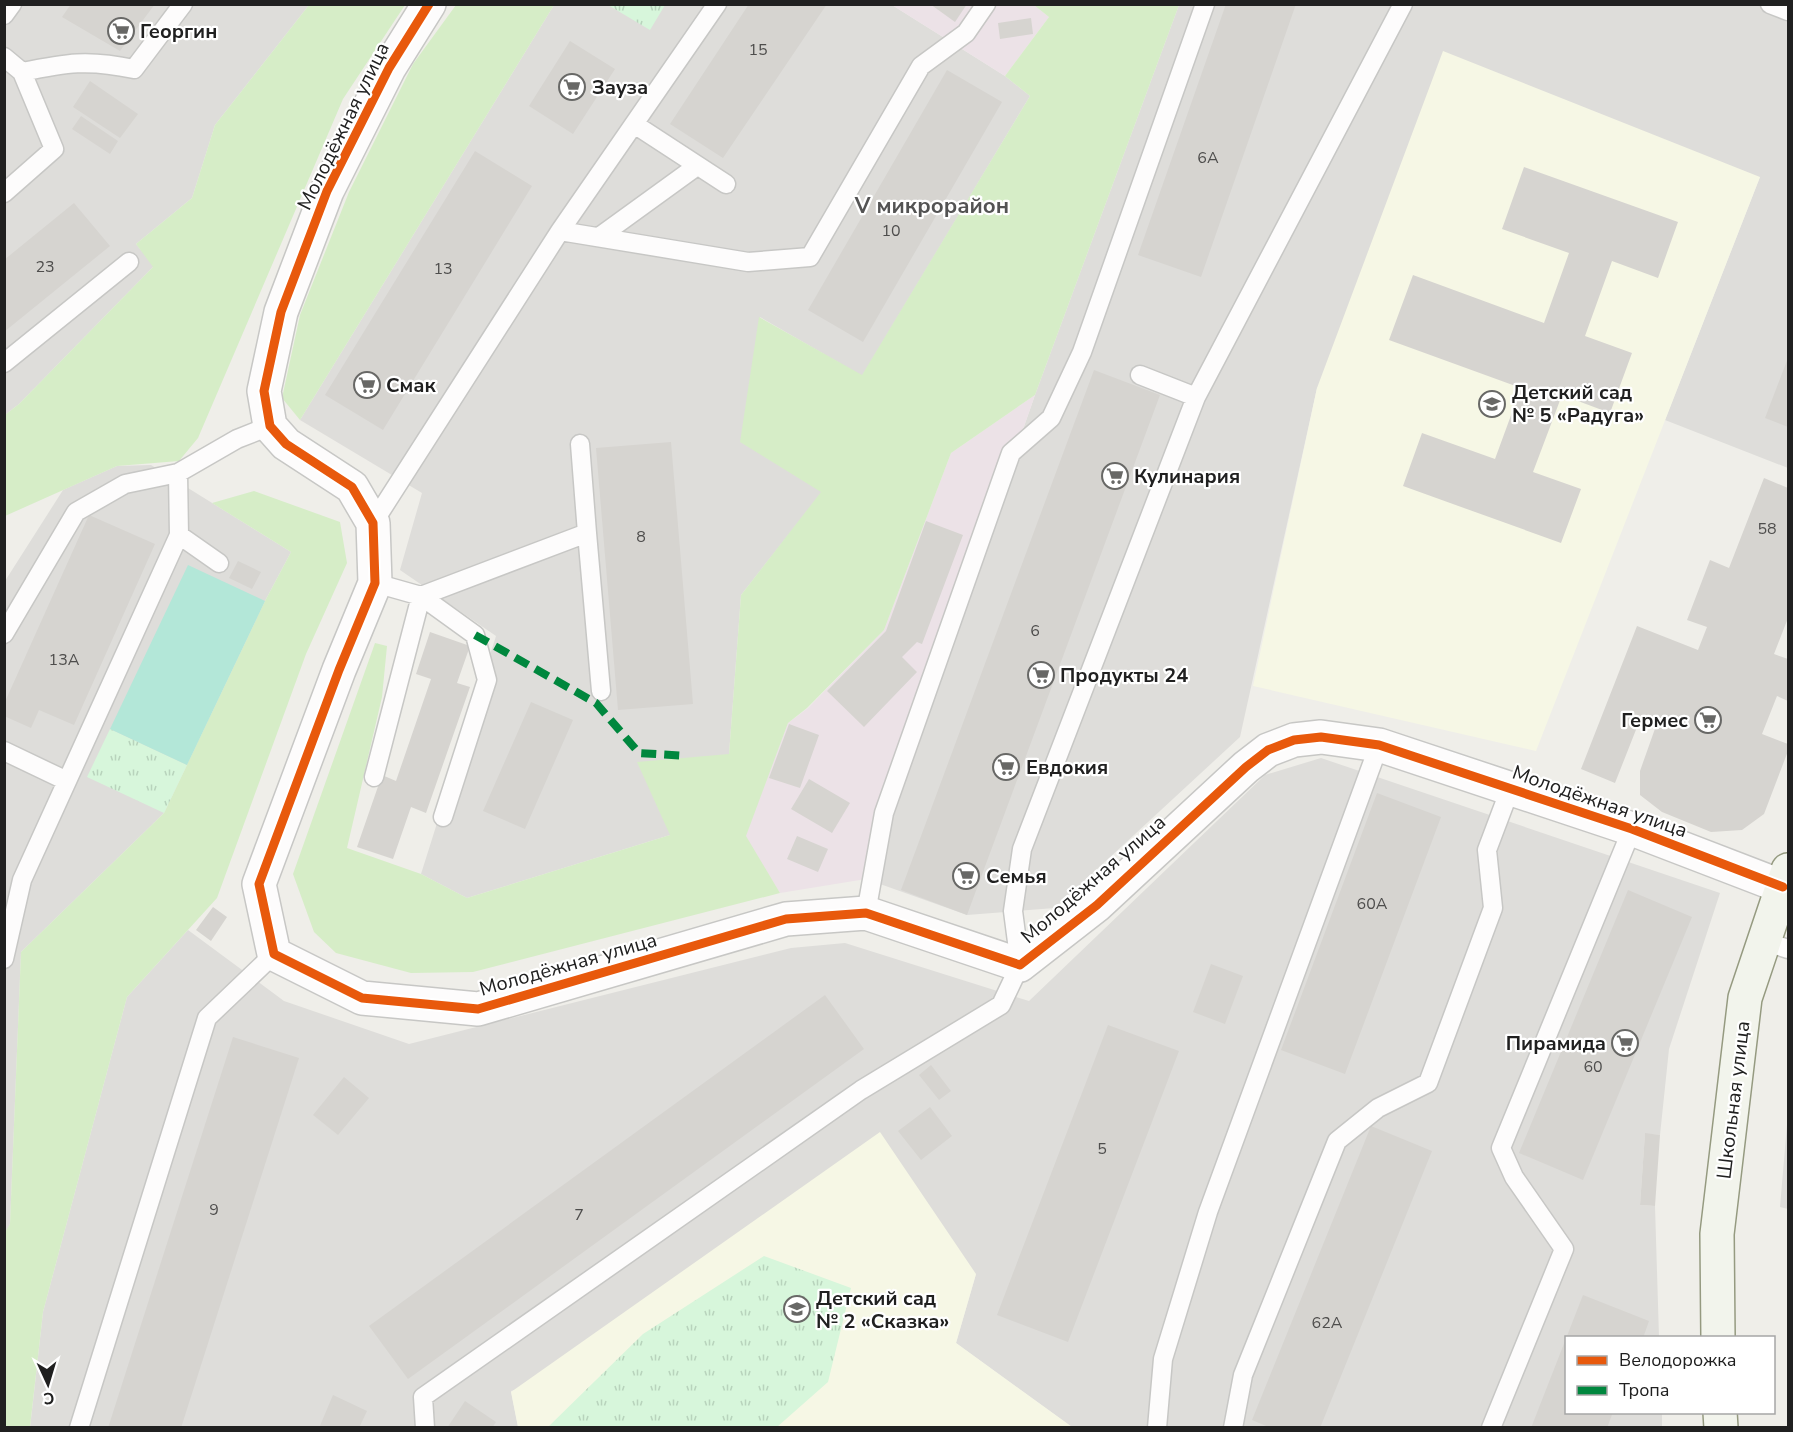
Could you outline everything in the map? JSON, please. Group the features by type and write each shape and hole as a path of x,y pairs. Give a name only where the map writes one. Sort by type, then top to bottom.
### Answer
{"main road":[{"name":"Школьная улица","path":"1718,1336 1716,1282 1719,1222 1745,998 1776,945 1786,879"}],"street":[{"name":"Молодёжная улица","path":"270,426 264,391 285,301 327,191 388,68 429,4"},
{"path":"270,426 286,444 352,487 373,523 375,583 339,670 259,884 274,954"},
{"name":"Молодёжная улица","path":"274,954 362,998 478,1009 786,919 866,913 1020,965 1097,905 1246,767 1268,750 1293,740 1321,737 1379,746 1786,879"}],"lane":[{"path":"4,15 12,4"},
{"path":"22,72 72,62 103,62 134,69 183,4"},
{"path":"373,523 560,231 717,4"},
{"path":"560,231 748,262 810,257 921,66 966,33 986,4"},
{"path":"866,913 884,813 1011,453 1051,418 1082,352 1205,4"},
{"path":"424,1428 423,1397 861,1090 1001,1005 1020,965 1013,911 1022,849 1196,397 1403,4"},
{"path":"1770,4 1788,11"},
{"path":"4,57 22,72 54,149 4,193"},
{"path":"634,124 726,184"},
{"path":"599,237 697,166"},
{"path":"4,363 129,262"},
{"path":"1140,375 1196,397"},
{"path":"4,634 76,512 125,484 178,473 237,440 270,426"},
{"path":"580,444 601,691"},
{"path":"4,959 22,880 179,535 178,473"},
{"path":"421,596 587,533"},
{"path":"179,535 219,563"},
{"path":"375,583 421,596 475,635 487,680 443,817"},
{"path":"374,777 421,596"},
{"path":"1157,1428 1163,1359 1208,1212 1379,746"},
{"path":"4,751 67,781"},
{"path":"1233,1428 1243,1375 1337,1141 1378,1108 1428,1083 1493,908 1486,850 1510,789"},
{"path":"1491,1428 1564,1249 1514,1177 1501,1148 1632,829"},
{"path":"79,1428 207,1018 274,954"}],"shaded area":[{"path":"5,5 309,5 215,125 192,198 136,244 154,266 19,404 5,415"},
{"path":"554,5 892,5 1005,76 1030,96 862,376 760,317 822,492 741,595 729,754 670,835 467,898 421,874 496,636 400,570 422,493 300,420"},
{"path":"892,5 1034,5 1049,17 1005,76"},
{"path":"1179,5 1788,5 1788,468 1665,420 1760,177 1317,388 1240,737 1055,908 967,915 866,879 1035,395"},
{"name":"Детский сад № 5 «Радуга»","path":"1443,51 1760,177 1536,751 1253,686 1317,388"},
{"path":"1035,395 866,879 780,893 745,836 788,723 808,708 884,630 951,453"},
{"path":"151,465 291,552 265,601 164,813 21,952 10,1224 5,1234 5,581 63,490 117,466"},
{"path":"1321,758 1720,893 1669,1049 1660,1135 1645,1134 1640,1205 1655,1206 1659,1336 1565,1336 1565,1414 1662,1414 1662,1427 1072,1427 956,1343 976,1274 511,1391 518,1427 30,1428 43,1312 127,997 188,930 284,1001 409,1044 791,948 845,943 1029,1001 1265,775"},
{"path":"1788,1113 1788,1209 1780,1207"},
{"name":"Детский сад № 2 «Сказка»","path":"880,1132 976,1274 956,1343 1072,1427 518,1427 511,1392"}],"green space":[{"path":"309,5 405,5 343,99 198,438 179,461 117,466 5,516 5,415 19,404 153,267 136,244 192,198 215,125"},
{"path":"456,5 554,5 300,420 282,398 300,315 349,192 413,64"},
{"path":"608,5 665,5 650,30"},
{"path":"1034,5 1179,5 1035,395 951,453 884,630 807,708 788,723 746,836 780,893 473,972 411,973 336,953 314,932 293,874 375,643 387,646 382,697 347,848 421,874 467,898 670,835 637,762 729,754 741,595 821,492 740,442 759,317 862,375 1030,96 1005,76 1049,17"},
{"path":"254,491 340,522 347,563 306,654 217,898 127,997 43,1312 30,1427 5,1428 4,1234 10,1224 21,952 164,813 265,601 291,552 212,503"},
{"path":"188,565 265,601 187,765 110,729"},
{"path":"110,729 187,765 164,813 87,777"},
{"path":"764,1256 851,1288 828,1382 777,1427 548,1427 643,1334"}],"building":[{"path":"71,4 155,4 120,51 62,17"},
{"path":"749,4 827,4 723,158 670,124"},
{"path":"930,4 967,4 955,22"},
{"path":"1226,4 1296,4 1201,277 1138,255"},
{"path":"1031,18 1033,34 1000,39 998,23"},
{"name":"Зауза","path":"570,41 615,69 573,134 529,106"},
{"path":"947,70 1002,102 863,342 808,310"},
{"path":"90,81 138,114 120,138 73,107"},
{"path":"81,116 118,141 110,154 72,129"},
{"path":"475,151 532,186 383,430 325,395"},
{"path":"1524,167 1678,222 1658,278 1612,261 1585,336 1632,353 1610,413 1562,395 1533,472 1581,489 1561,543 1403,486 1422,433 1495,459 1521,388 1389,340 1413,275 1544,323 1569,253 1502,229"},
{"path":"74,203 110,246 4,332 4,260"},
{"path":"1788,358 1788,427 1765,418"},
{"path":"1094,370 1160,395 967,915 901,890"},
{"path":"671,442 693,704 618,710 596,448"},
{"path":"1764,478 1788,488 1788,618 1774,654 1788,659 1788,701 1777,696 1762,734 1788,744 1788,751 1764,814 1742,830 1711,832 1662,812 1640,795 1640,771 1657,723 1641,717 1615,783 1581,769 1637,626 1698,650 1707,627 1687,620 1710,560 1729,568"},
{"path":"89,515 155,544 74,725 39,710 31,728 4,716 4,704"},
{"path":"926,521 963,535 922,644 917,642 902,657 917,672 864,727 827,691 886,631"},
{"path":"238,561 261,572 252,589 229,578"},
{"path":"430,632 470,646 457,683 470,687 426,813 411,807 393,859 357,847 382,775 396,781 431,679 416,674"},
{"path":"531,702 573,720 525,829 483,811"},
{"path":"789,724 819,735 800,788 769,778"},
{"path":"809,779 850,803 832,833 791,809"},
{"path":"1377,793 1441,817 1345,1074 1281,1050"},
{"path":"797,836 828,849 818,872 787,859"},
{"path":"1628,890 1692,917 1583,1180 1519,1153"},
{"path":"213,907 227,917 211,941 196,930"},
{"path":"1211,964 1243,976 1225,1024 1193,1012"},
{"path":"825,995 864,1049 408,1379 369,1326"},
{"path":"1108,1025 1179,1051 1068,1342 997,1315"},
{"path":"233,1037 299,1058 181,1428 108,1428"},
{"path":"931,1065 951,1091 939,1100 919,1075"},
{"path":"344,1077 369,1098 338,1135 313,1115"},
{"path":"930,1107 952,1136 921,1160 898,1131"},
{"path":"1371,1126 1432,1151 1320,1428 1271,1428 1252,1420"},
{"path":"1645,1133 1660,1135 1655,1206 1640,1205"},
{"path":"1583,1295 1649,1321 1644,1336 1567,1336"},
{"path":"1565,1341 1565,1414 1612,1414 1607,1428 1531,1428"},
{"path":"333,1395 367,1411 359,1428 319,1428"},
{"path":"465,1401 496,1422 492,1428 447,1428"}],"marked path":[{"path":"475,635 596,703 639,753 686,756"}],"cycle path":[{"path":"429,4 389,68 327,191 281,312 264,391 270,426 286,444 352,487 373,523 375,583 339,670 259,884 274,954 362,998 478,1009 786,919 866,913 1020,965 1097,905 1246,767 1268,750 1294,740 1321,737 1379,745 1632,829 1783,887"}],"place":[{"name":"Георгин","path":"121,31"},
{"name":"Зауза","path":"572,87"},
{"name":"Смак","path":"367,385"},
{"name":"Детский сад № 5 «Радуга»","path":"1492,404"},
{"name":"Кулинария","path":"1115,476"},
{"name":"Продукты 24","path":"1041,675"},
{"name":"Гермес","path":"1708,720"},
{"name":"Евдокия","path":"1006,767"},
{"name":"Семья","path":"966,876"},
{"name":"Пирамида","path":"1625,1043"},
{"name":"Детский сад № 2 «Сказка»","path":"797,1309"}],"district":[{"name":"V микрорайон","path":"932,205"}]}
